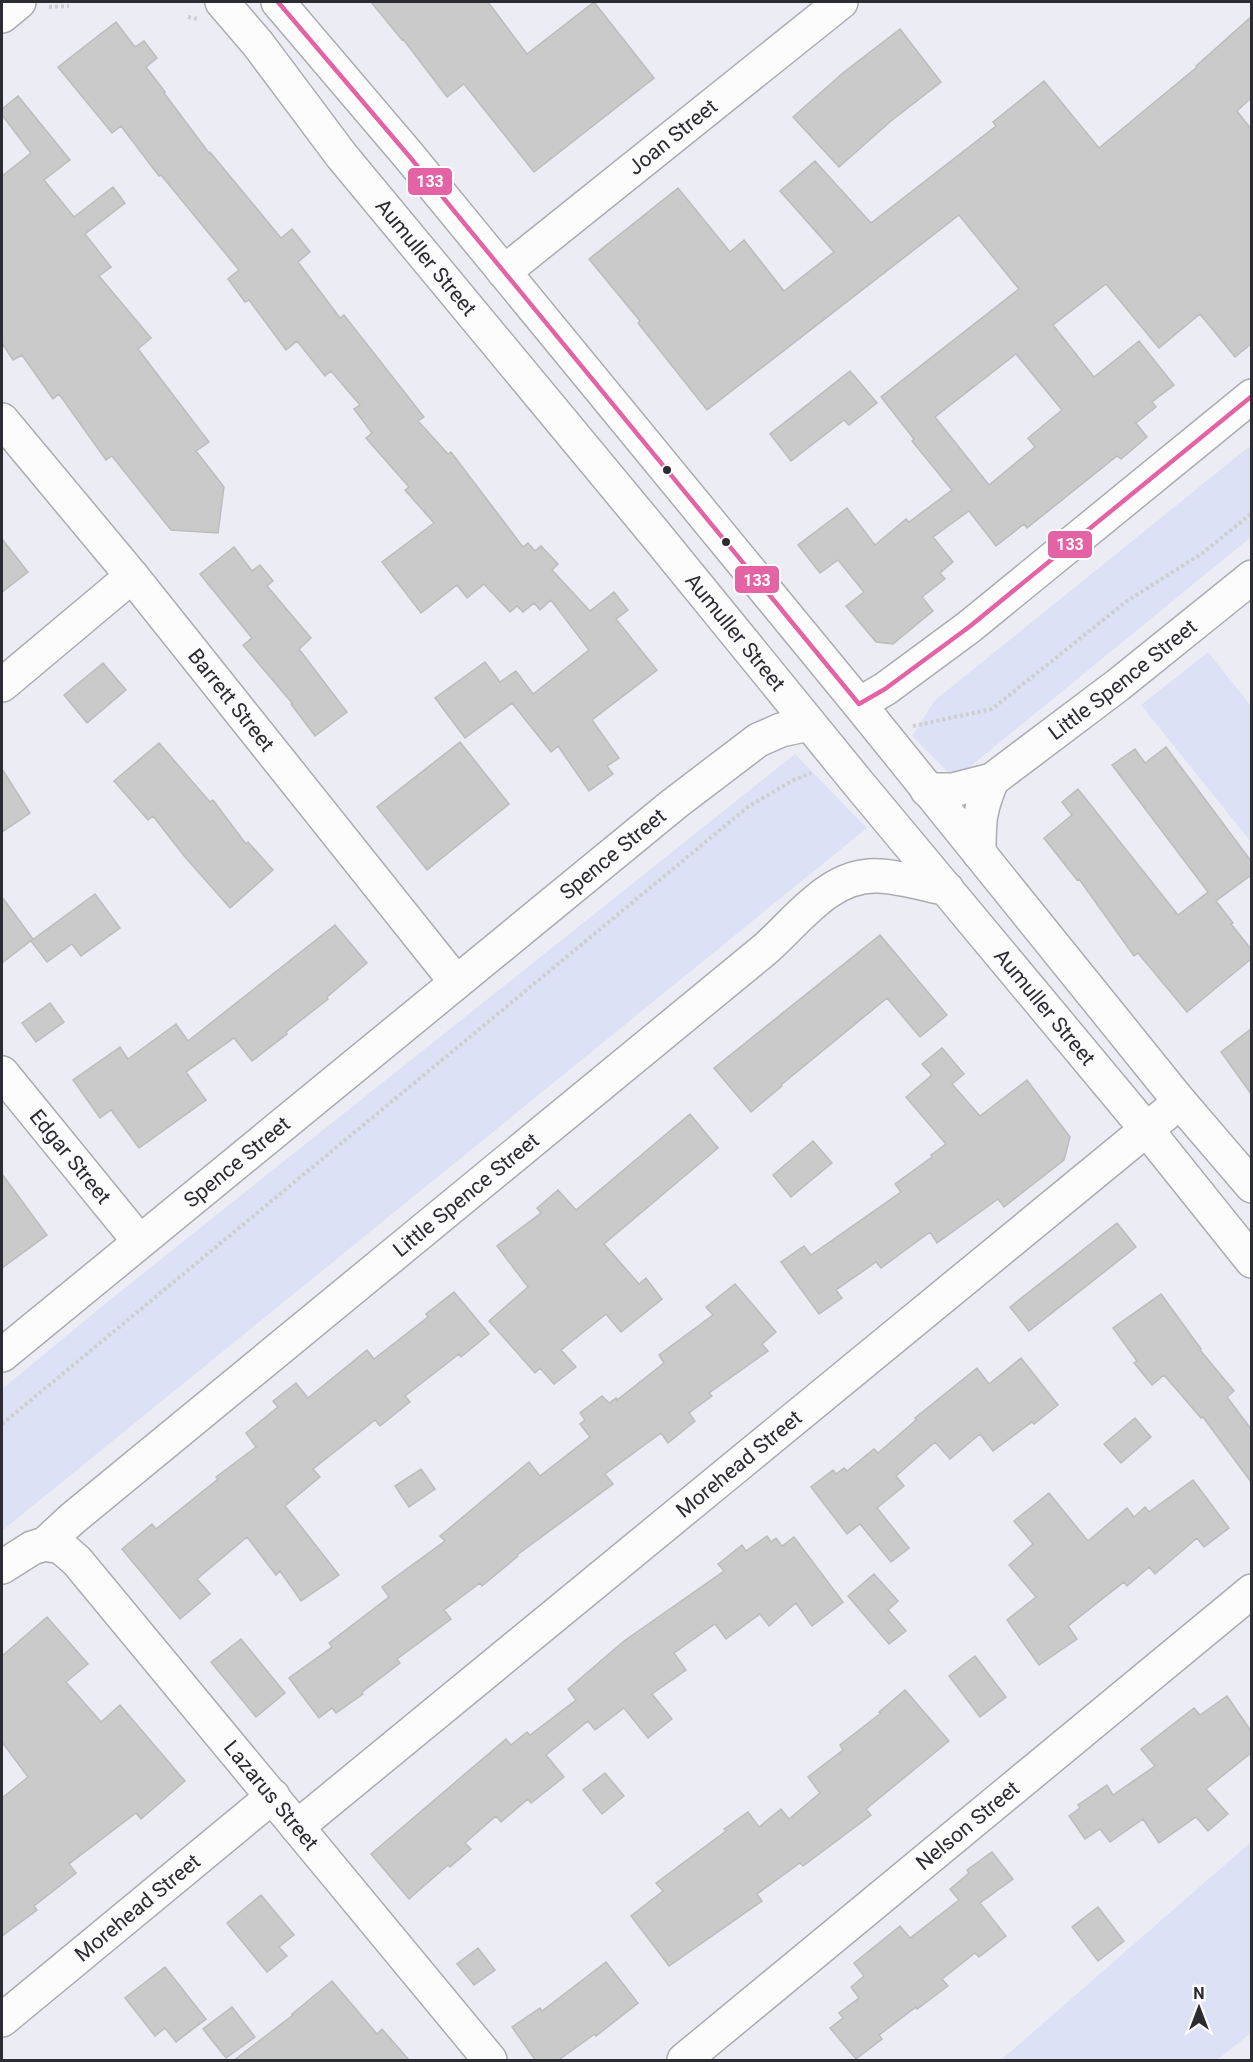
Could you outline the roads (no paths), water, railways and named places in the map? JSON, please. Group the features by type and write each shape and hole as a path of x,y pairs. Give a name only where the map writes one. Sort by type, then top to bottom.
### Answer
{"street":[{"path":"2,16 19,2"},
{"name":"Aumuller Street","path":"222,2 258,44 341,155 809,724 1147,1130 1251,1261"},
{"path":"278,2 331,62 540,315 859,704 1180,1102 1251,1186"},
{"name":"Joan Street","path":"504,272 841,2"},
{"path":"540,315 552,359 603,423 609,435 606,447 592,458"},
{"name":"Spence Street","path":"2,1354 674,804 752,744 764,736 809,724 859,704 885,689 969,627 1251,396"},
{"name":"Barrett Street","path":"2,420 132,576 456,982"},
{"path":"2,685 132,576"},
{"name":"Little Spence Street","path":"927,790 953,790 992,780 1118,685 1251,577"},
{"path":"979,854 978,819 992,780"},
{"name":"Little Spence Street","path":"2,1567 32,1548 45,1544 90,1504 763,951 829,890 850,880 872,876 897,878 947,889"},
{"name":"Edgar Street","path":"2,1073 139,1241"},
{"name":"Morehead Street","path":"297,1827 1180,1102"},
{"name":"Lazarus Street","path":"45,1544 62,1547 73,1557 490,2061"},
{"name":"Nelson Street","path":"684,2061 1251,1591"},
{"name":"Morehead Street","path":"2,2019 273,1796"}]}
